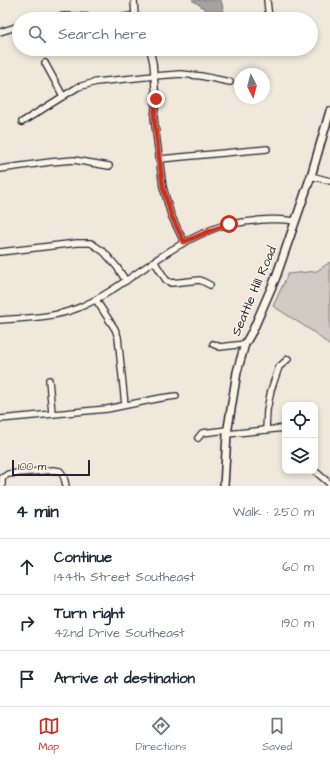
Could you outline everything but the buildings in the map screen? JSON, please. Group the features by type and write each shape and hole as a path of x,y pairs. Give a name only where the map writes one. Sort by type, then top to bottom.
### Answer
{"main road":[{"name":"Seattle Hill Road","path":"224,486 227,432 237,372 245,344 253,330 276,277 311,176 330,111"}],"street":[{"path":"134,0 136,12"},
{"path":"267,0 268,12"},
{"path":"0,32 12,28"},
{"path":"151,56 156,99 154,118 163,187 171,215 184,242"},
{"path":"45,63 63,96"},
{"path":"22,122 78,87 96,82 181,74 201,76 230,82"},
{"path":"160,159 267,149"},
{"path":"0,169 74,160 109,166"},
{"path":"311,176 330,181"},
{"path":"0,320 49,316 76,309 96,300 184,242 229,224 280,219 295,221"},
{"path":"0,252 77,243 91,244 104,252 117,267 126,281"},
{"path":"154,261 166,280 171,283 200,280 210,285"},
{"path":"96,300 115,329 118,337 126,405"},
{"path":"213,344 220,347 245,344"},
{"path":"266,430 267,410 271,390 279,368 288,359"},
{"path":"49,380 52,413"},
{"path":"0,419 107,409 176,396"},
{"path":"198,438 202,433 282,428"},
{"path":"2,486 2,478 8,474 53,470 60,471 65,480 66,486"},
{"path":"318,474 330,485"}],"shaded area":[{"path":"192,0 221,0 224,12 210,12"},
{"path":"330,262 330,346 315,333 273,306 288,274 317,271"}],"route":[{"path":"156,99 154,118 163,187 171,215 184,242 229,224"}]}
